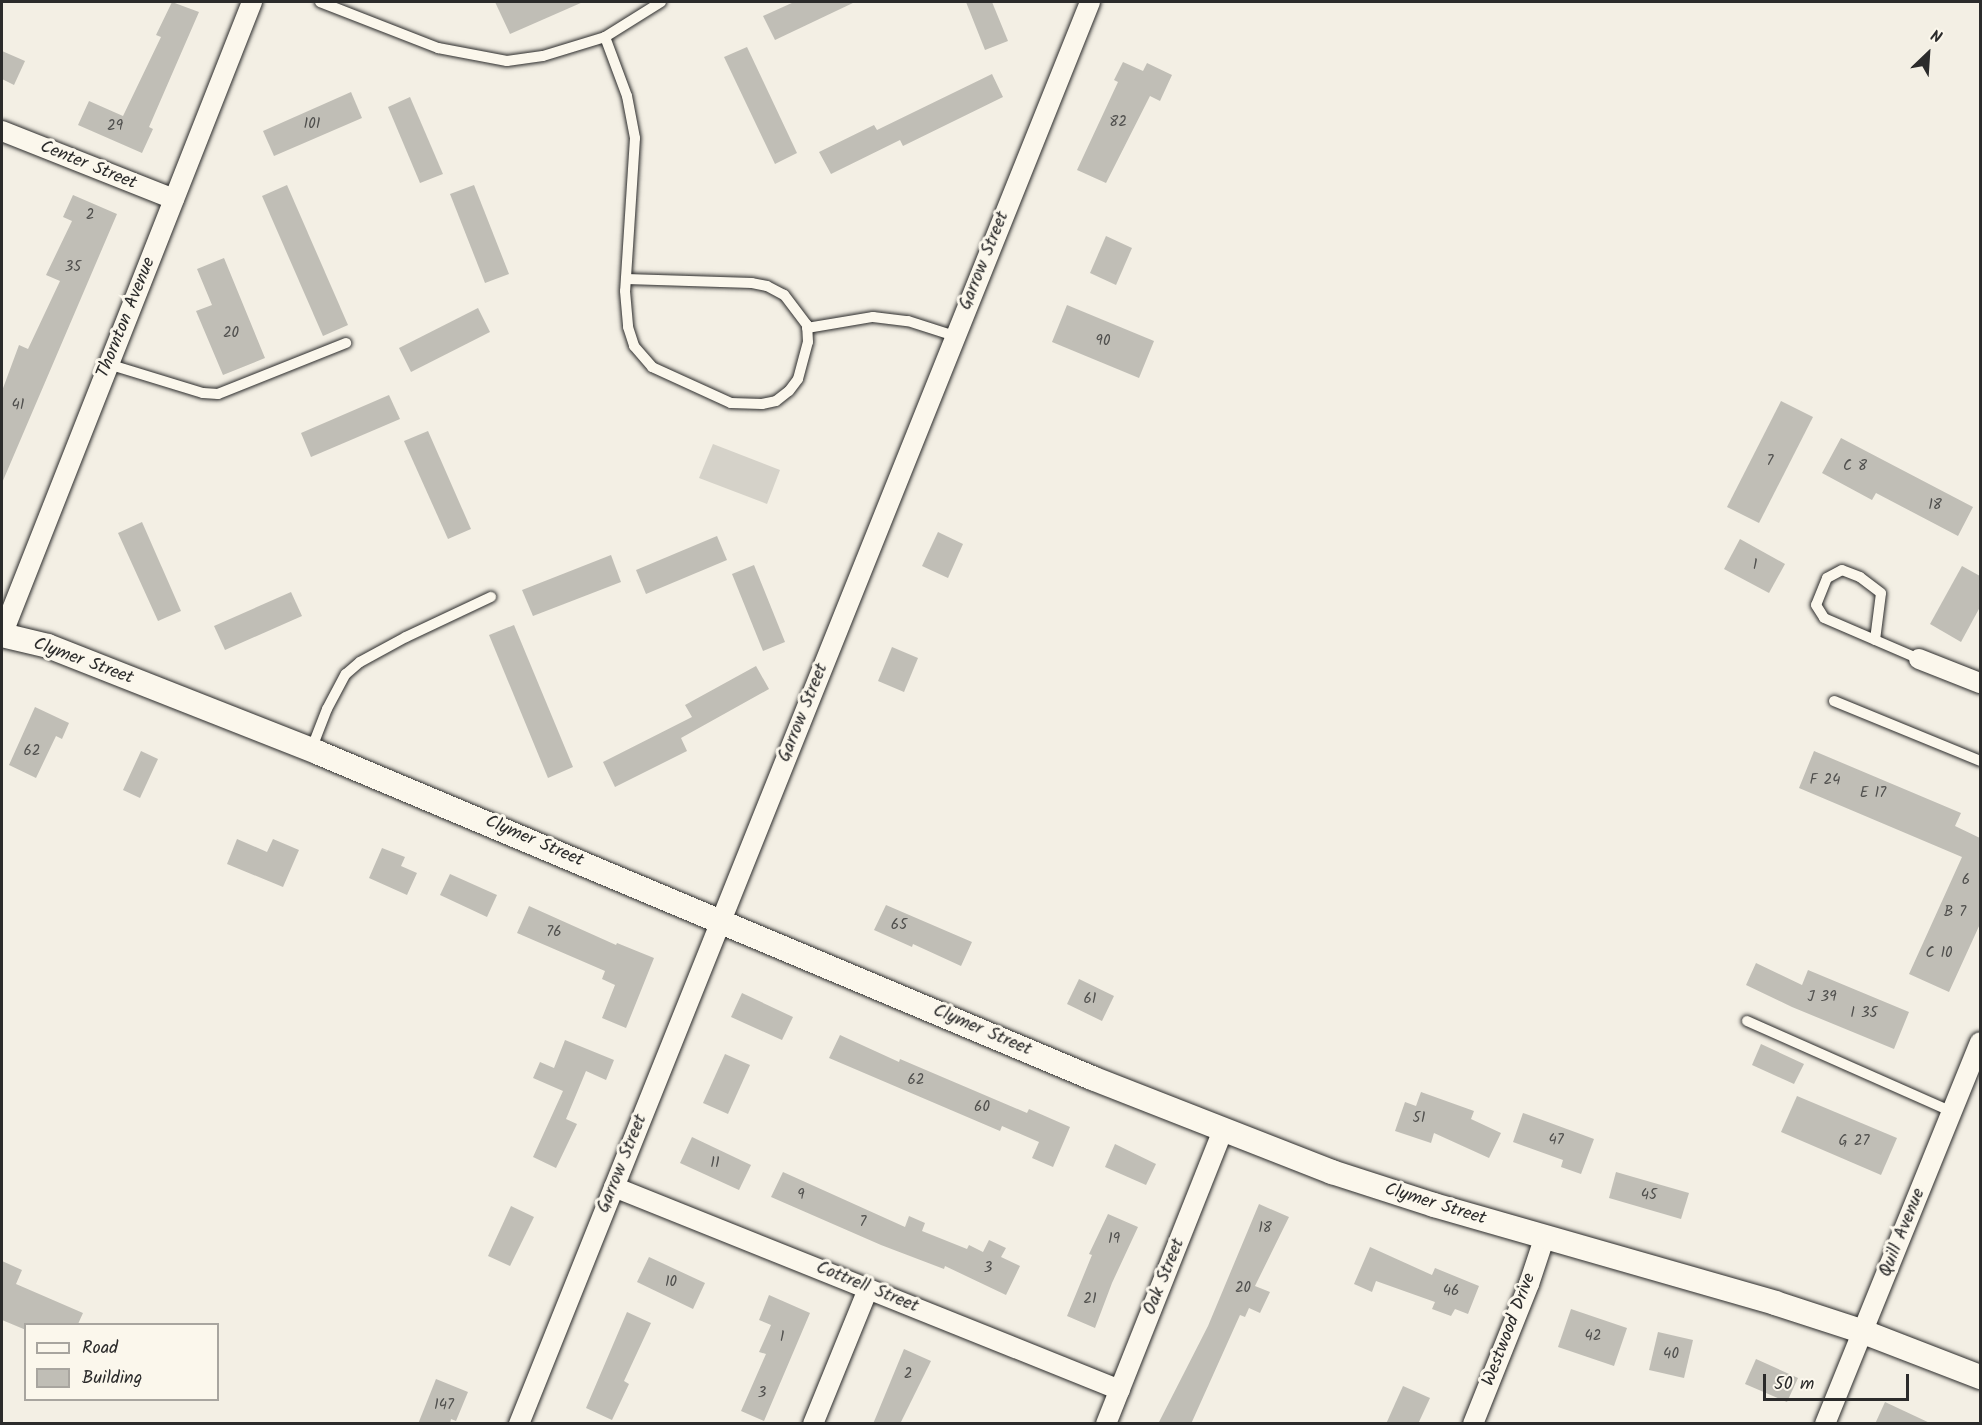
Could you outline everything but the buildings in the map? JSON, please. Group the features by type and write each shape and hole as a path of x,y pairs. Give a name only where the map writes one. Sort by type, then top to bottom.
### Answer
{"street":[{"name":"Thornton Avenue","path":"2,635 252,2"},
{"name":"Garrow Street","path":"519,1424 1090,2"},
{"name":"Center Street","path":"2,131 174,199"},
{"name":"Clymer Street","path":"2,635 48,646 310,750 721,920 1092,1078 1223,1130 1387,1191 1775,1303 1861,1332 1980,1377"},
{"path":"1919,659 1980,683"},
{"name":"Quill Avenue","path":"1826,1424 1861,1332 1980,1042"},
{"name":"Oak Street","path":"1106,1424 1223,1130"},
{"name":"Cottrell Street","path":"614,1187 1120,1390"},
{"name":"Westwood Drive","path":"1473,1424 1529,1284 1545,1236"},
{"path":"813,1424 868,1288"}],"lane":[{"path":"320,2 438,48 507,61 543,56 605,37 661,2"},
{"path":"605,37 627,96 635,138 626,279 628,327 634,345 652,367 731,404 776,401 789,391 798,379 805,361 808,342 807,328 800,312 784,295 767,286 626,279"},
{"path":"807,328 873,317 908,321 955,336"},
{"path":"108,364 182,388 219,394 346,343"},
{"path":"1875,640 1881,593 1860,577 1842,570 1827,578 1816,605 1824,618 1919,659"},
{"path":"310,750 327,709 346,674 360,662 406,637 491,597"},
{"path":"1834,700 1980,761"},
{"path":"1746,1021 1952,1112"}],"shaded area":[{"path":"713,444 780,470 767,504 699,478"}]}
